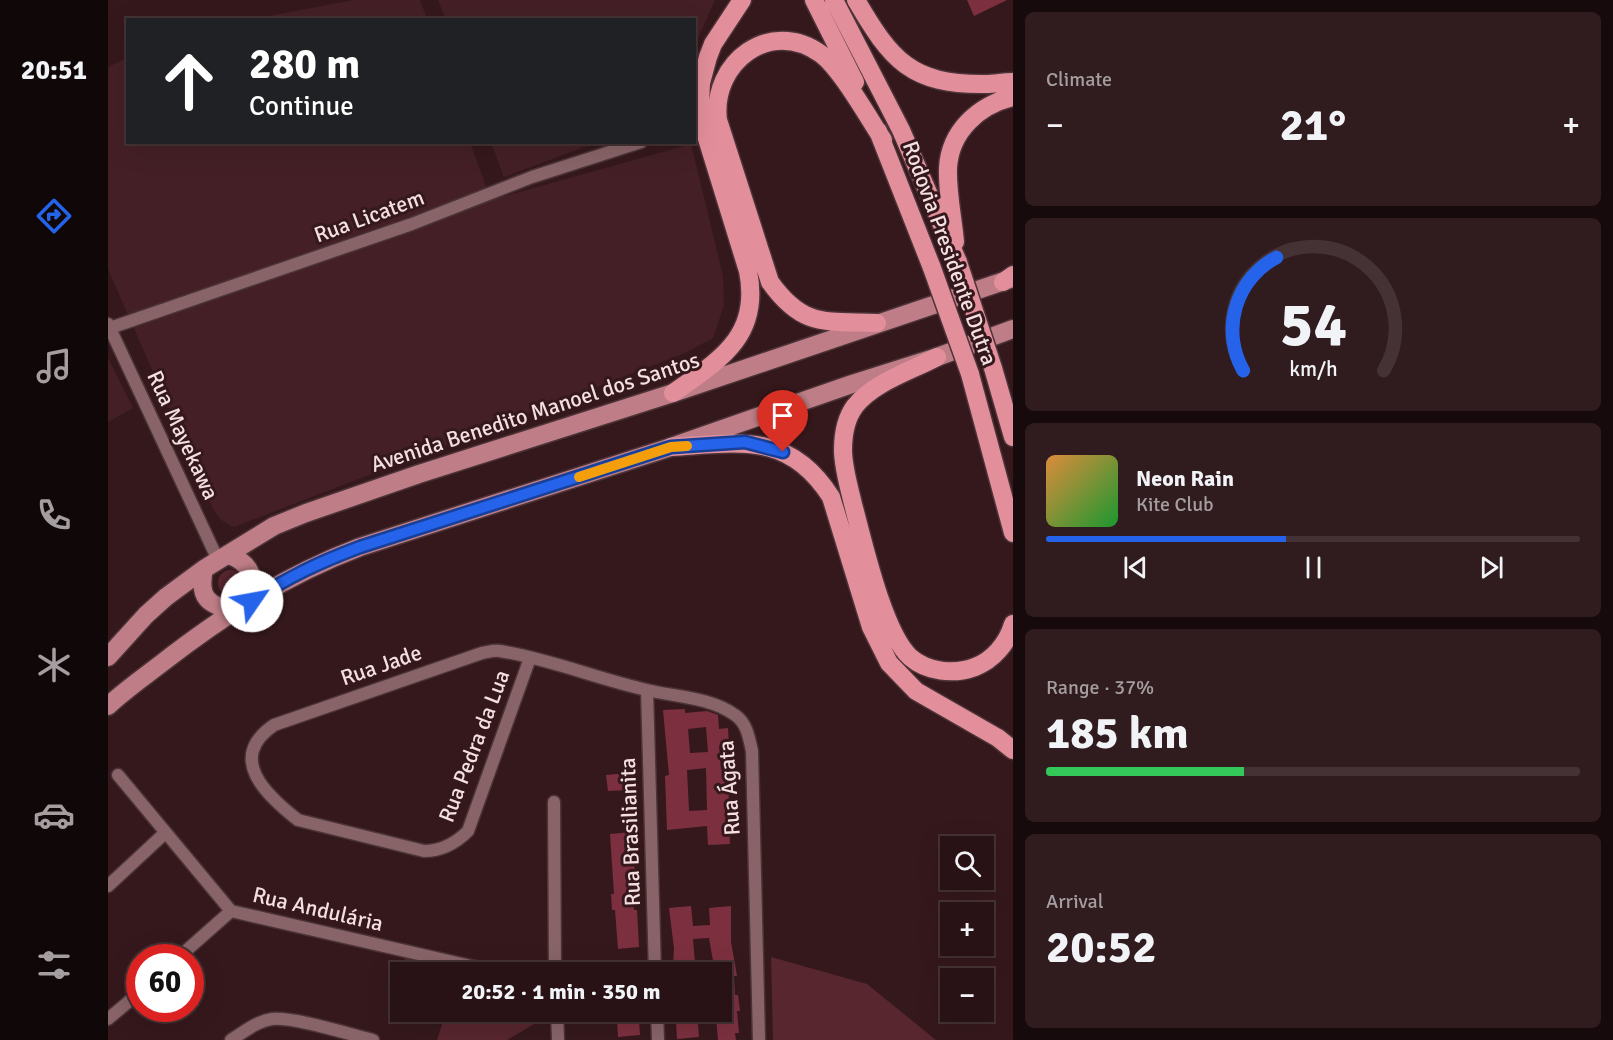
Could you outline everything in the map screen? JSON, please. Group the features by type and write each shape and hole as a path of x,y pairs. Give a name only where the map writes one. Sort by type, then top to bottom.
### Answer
{"highway":[{"path":"673,393 715,363 731,348 744,328 750,306 748,271 705,132 700,104 701,83 713,44 742,0"},
{"name":"Rodovia Presidente Dutra","path":"814,0 883,140 932,268 970,374 1013,533"},
{"name":"Rodovia Presidente Dutra","path":"834,0 901,130 958,262 1013,437"},
{"path":"856,0 891,54 918,73 953,82 987,84 1013,82"},
{"path":"877,323 821,321 809,318 797,312 782,299 770,282 720,130 717,110 718,91 726,73 747,52 775,42 804,45 821,54 835,69 883,140"},
{"path":"958,262 948,168 953,145 973,117 992,104 1013,97"},
{"path":"937,357 875,388 855,407 846,427 843,451 866,553 891,627 909,656 925,666 934,670 953,672 981,664 1002,646 1013,624"},
{"path":"671,447 745,442 783,452 802,462 819,479 831,497 871,627 889,663 916,691 998,738 1013,750"}],"main road":[{"name":"Avenida Benedito Manoel dos Santos","path":"108,657 160,603 217,562 274,526 419,474 673,393 1010,278"},
{"path":"108,706 203,631 289,577 326,560 671,447 1013,329"},
{"path":"234,611 216,606 207,599 202,588 217,562 240,560 248,567 254,584 252,601"}],"street":[{"name":"Rua Licatem","path":"109,326 412,224 532,177 635,144"},
{"name":"Rua Mayekawa","path":"109,326 217,562"},
{"name":"Rua Jade","path":"254,744 261,733 273,725 482,653 496,650 530,658"},
{"name":"Rua Ágata","path":"530,658 647,690 717,705 738,716 746,728 752,751 759,1040"},
{"name":"Rua Pedra da Lua","path":"254,744 250,759 253,772 260,783 298,820 432,851 448,846 468,831 530,658"},
{"name":"Rua Brasilianita","path":"647,690 655,962"},
{"name":"Rua Andulária","path":"118,775 231,911 453,962"},
{"path":"551,962 554,802"},
{"path":"108,886 165,833"},
{"path":"194,944 231,911"},
{"path":"108,1019 126,1004"},
{"path":"231,1040 257,1024 271,1019 286,1020 373,1040"},
{"path":"557,1022 558,1040"},
{"path":"657,1022 657,1040"}],"shaded area":[{"path":"354,0 420,0 427,18 258,18"},
{"path":"438,0 715,0 696,43 696,18 446,18"},
{"path":"126,58 126,144 470,144 491,200 691,144 723,276 724,305 713,338 685,353 234,527 221,520 213,509 108,269 108,67"},
{"path":"492,144 592,144 504,177"},
{"path":"108,358 133,408 108,422"},
{"path":"231,570 240,574 244,583 240,592 231,596 222,592 218,583 222,574"},
{"path":"404,954 437,962 405,962"},
{"path":"771,957 867,984 936,1040 773,1040"},
{"path":"443,1022 534,1022 507,1040 437,1040"}],"building":[{"path":"967,0 1007,0 974,16"},
{"path":"685,709 685,713 707,711 718,715 719,729 728,728 729,745 719,746 721,770 728,769 729,806 725,807 726,828 729,827 730,844 708,845 707,826 667,830 665,776 669,775 663,710","holes":["706,727 708,752 690,753 688,729","706,768 707,810 689,811 687,770"]},
{"path":"628,773 629,790 608,791 606,775"},
{"path":"632,832 636,889 632,889 634,910 637,910 639,947 618,949 615,910 612,910 611,894 614,894 610,834"},
{"path":"691,906 693,926 710,925 709,908 731,906 731,942 737,976 734,976 735,995 738,995 740,1011 737,1011 739,1033 735,1033 736,1040 718,1040 716,1022 732,1022 732,962 713,962 709,938 693,939 695,962 673,962 674,948 669,908"},
{"path":"617,1022 639,1022 640,1035 618,1037"},
{"path":"676,1022 698,1022 699,1037 677,1039"}],"slow traffic":[{"path":"579,477 671,447 687,446"}],"route":[{"path":"252,601 289,577 360,547 671,447 745,442 783,452"}]}
